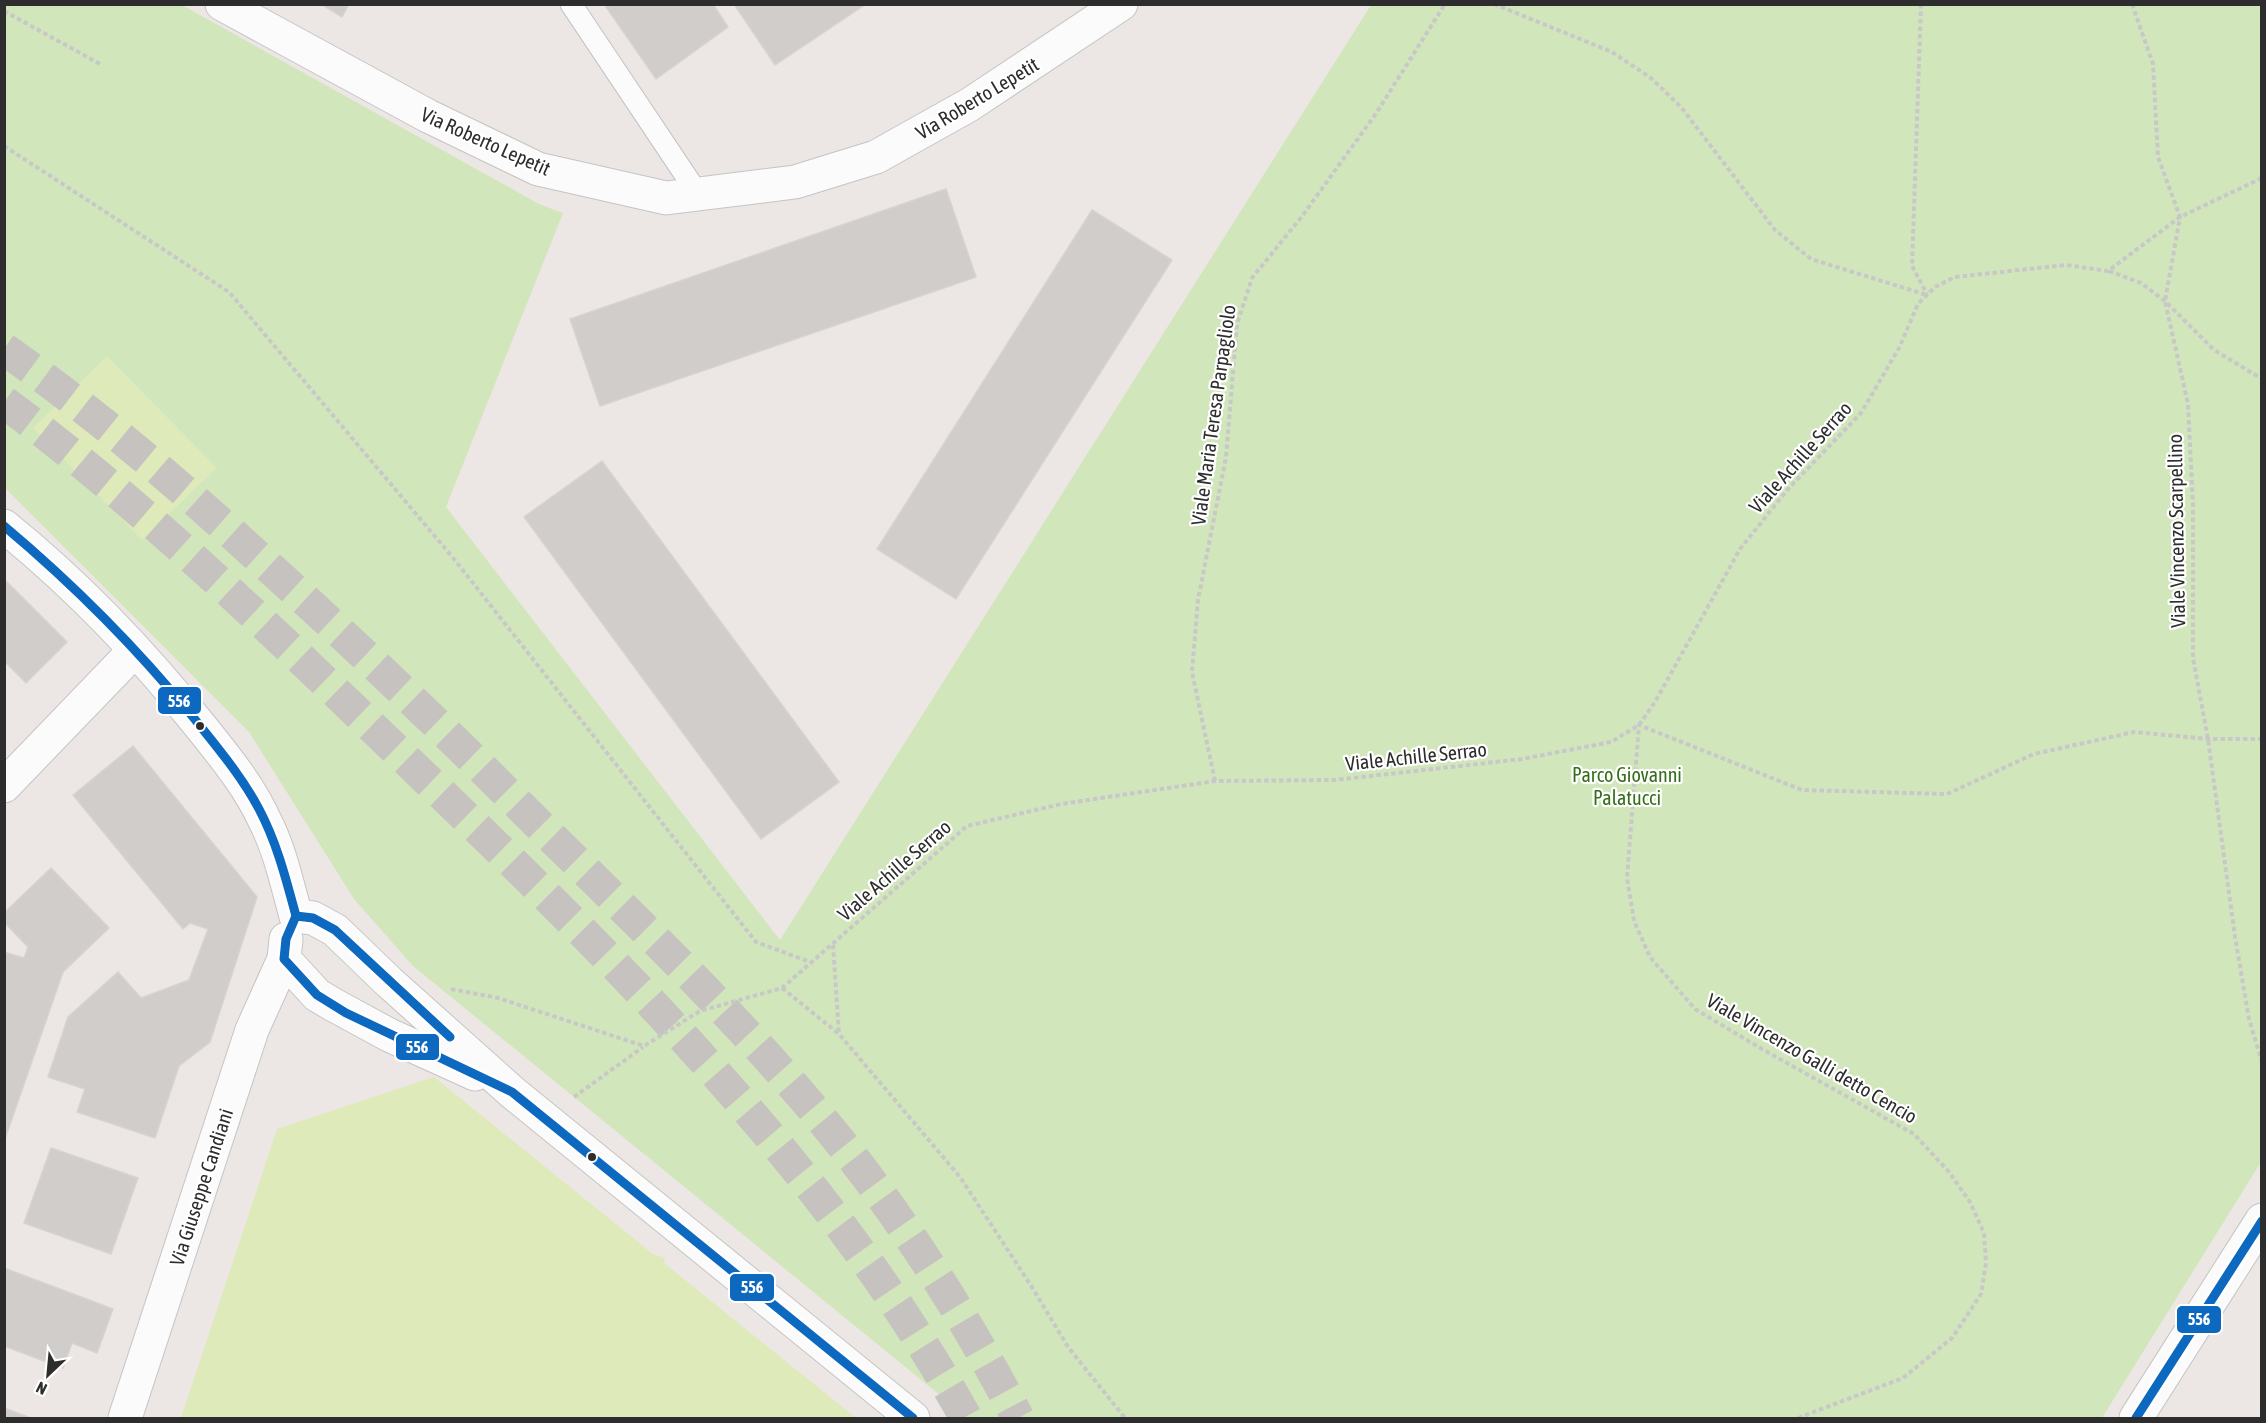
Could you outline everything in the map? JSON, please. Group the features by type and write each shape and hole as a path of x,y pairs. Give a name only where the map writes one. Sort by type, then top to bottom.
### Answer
{"street":[{"name":"Via Roberto Lepetit","path":"222,4 428,116 538,169 666,198 795,182 876,157 969,105 1121,4"},
{"path":"4,526 65,580 135,650 171,690 249,789 273,840 296,916 313,918 335,930 389,982 512,1092 913,1419"},
{"path":"4,786 135,650"},
{"name":"Via Giuseppe Candiani","path":"125,1419 252,1030 263,1001 284,959 286,939 296,916"},
{"path":"284,959 317,995 375,1028 512,1092"},
{"path":"375,1028 386,1009 389,982"},
{"path":"2136,1419 2262,1220"}],"lane":[{"path":"571,4 698,194"}],"path":[{"name":"Viale Maria Teresa Parpagliolo","path":"1215,781 1192,672 1198,600 1226,456 1238,324 1252,278 1303,216 1369,124 1445,4"},
{"path":"1494,4 1612,52 1651,78 1682,107 1775,230 1811,260 1927,295"},
{"path":"1922,4 1912,266 1927,295"},
{"path":"2132,4 2152,64 2158,157 2180,217"},
{"path":"4,11 100,63"},
{"path":"4,146 229,292 454,559 756,942 811,963"},
{"path":"2108,271 2180,217 2262,178"},
{"name":"Viale Vincenzo Scarpellino","path":"2180,217 2165,301 2188,404 2193,505 2193,658 2208,739 2235,937 2249,1019 2262,1062"},
{"name":"Viale Achille Serrao","path":"544,1118 644,1046 700,1011 782,988 967,826 1061,804 1215,781 1335,780 1522,759 1611,742 1639,725 1655,702 1740,549 1788,489 1861,413 1899,348 1918,304 1935,287 1955,277 2066,265 2108,271 2141,284 2165,301 2214,350 2262,379"},
{"path":"1639,725 1802,790 1947,794 2034,754 2134,732 2208,739 2262,739"},
{"name":"Viale Vincenzo Galli detto Cencio","path":"1639,725 1627,878 1634,921 1650,957 1695,1009 1914,1134 1949,1172 1970,1202 1983,1233 1986,1263 1981,1294 1952,1338 1903,1378 1798,1419"},
{"path":"833,945 839,1035"},
{"path":"448,988 498,998 644,1046"},
{"path":"782,988 839,1035 960,1177 1068,1347 1125,1419"}],"green space":[{"name":"Parco Giovanni Palatucci","path":"4,5 182,5 539,204 563,213 446,507 780,940 1371,5 2261,5 2261,1162 2102,1418 968,1418 413,966 354,899 249,732 5,488"},
{"path":"107,356 217,468 142,540 33,428"},
{"path":"434,1077 653,1254 665,1258 664,1263 856,1418 181,1418 277,1129"}],"building":[{"path":"321,4 349,4 342,17"},
{"path":"604,4 713,4 728,27 656,79"},
{"path":"734,4 866,4 775,65"},
{"path":"946,189 976,277 600,406 570,319"},
{"path":"1092,210 1172,260 956,599 877,549"},
{"path":"602,461 839,782 761,839 524,517"},
{"path":"4,579 67,642 26,683 4,661"},
{"path":"133,746 257,897 210,1042 179,1066 155,1138 77,1112 85,1089 48,1077 68,1017 118,972 141,998 189,980 208,929 190,923 183,929 73,795"},
{"path":"51,868 109,928 63,972 5,1139 4,952 24,958 28,947 4,922 4,913"},
{"path":"51,1148 138,1178 111,1254 24,1223"},
{"path":"4,1268 113,1309 97,1353 72,1343 63,1368 4,1346"},
{"path":"4,1408 31,1418 4,1418"}],"tunnel":[{"path":"4,349 140,454 300,595 452,739 723,1009 803,1097 890,1208 958,1311 1018,1418"},
{"path":"4,402 107,483 253,614 474,825 631,982 706,1062 778,1146 846,1233 909,1323 966,1418"}],"transit line":[{"name":"556","path":"4,526 55,570 126,641 171,691 228,761 252,796 271,835 296,916"},
{"name":"556","path":"296,916 286,939 284,959 317,995 346,1013 512,1092 913,1418"},
{"name":"556","path":"296,916 313,918 335,930 450,1037"},
{"name":"556","path":"2136,1418 2262,1221"}]}
